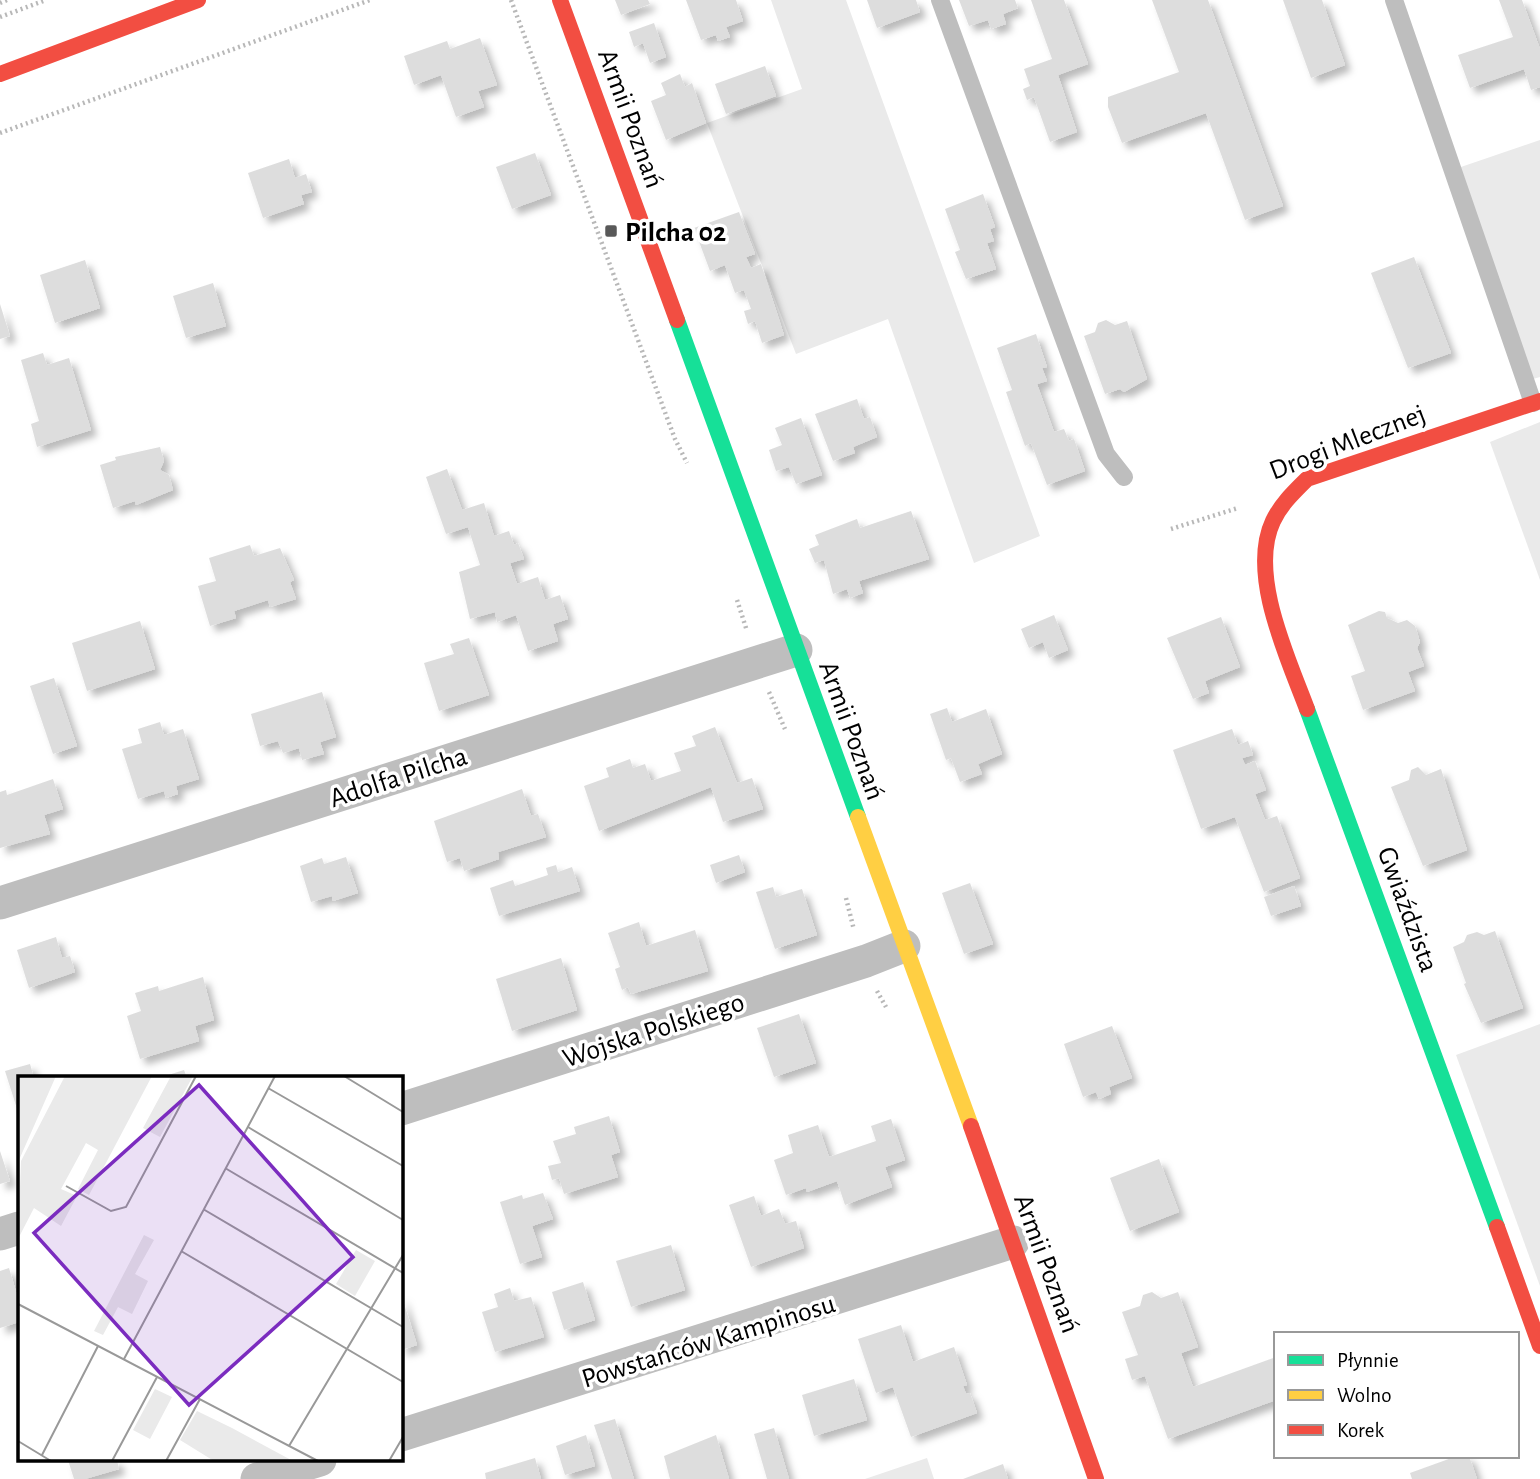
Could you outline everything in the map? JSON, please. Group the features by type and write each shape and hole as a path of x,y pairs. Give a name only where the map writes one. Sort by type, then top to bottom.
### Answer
{"street":[{"path":"0,74 198,0"},
{"name":"Armii Poznań","path":"560,0 1013,1242 1096,1479"},
{"name":"Drogi Mlecznej","path":"1292,491 1307,479 1319,474 1537,402"},
{"name":"Gwiaździsta","path":"1292,491 1270,525 1263,576 1290,662 1540,1346"},
{"name":"Adolfa Pilcha","path":"0,903 796,650"},
{"name":"Wojska Polskiego","path":"402,1109 866,961 904,946"},
{"path":"0,1234 18,1228"},
{"name":"Powstańców Kampinosu","path":"402,1435 1013,1242"},
{"path":"257,1479 313,1462"}],"lane":[{"path":"940,0 1106,454 1124,477"},
{"path":"1394,0 1537,402"}],"path":[{"path":"0,3 7,0"},
{"path":"0,17 46,0"},
{"path":"0,133 370,0"},
{"name":"Drogi Mlecznej","path":"1171,529 1292,491"}],"shaded area":[{"path":"771,0 846,0 1040,536 974,563 888,319 796,354 707,123 802,89"},
{"path":"1540,140 1540,377 1533,379 1458,168"},
{"path":"1540,422 1540,580 1490,442"},
{"path":"1540,1024 1540,1286 1456,1055"},
{"path":"927,1458 934,1479 865,1479"}],"building":[{"path":"615,0 648,0 650,4 621,15"},
{"path":"686,0 736,0 743,21 726,27 730,37 718,41 716,35 701,40"},
{"path":"867,0 916,0 920,12 877,28"},
{"path":"959,0 1015,0 1018,8 1003,14 1006,24 991,29 988,20 969,26"},
{"path":"1031,0 1064,0 1088,64 1058,75 1077,132 1050,142 1034,97 1027,100 1023,89 1030,86 1024,69 1052,59"},
{"path":"1152,0 1208,0 1283,206 1245,220 1206,113 1122,143 1108,107 1108,97 1179,72"},
{"path":"1283,0 1322,0 1345,65 1311,78"},
{"path":"1499,0 1522,0 1540,49 1540,87 1531,90 1524,69 1470,88 1458,55 1513,37"},
{"path":"654,23 666,57 650,63 643,43 634,47 629,32"},
{"path":"480,38 497,85 478,91 484,107 456,117 441,75 414,85 404,56 447,41 450,49"},
{"path":"765,66 776,96 726,114 715,84"},
{"path":"680,74 685,87 692,83 706,123 666,140 651,101 666,95 661,83"},
{"path":"535,153 551,195 512,209 496,167"},
{"path":"289,159 295,178 306,174 312,192 301,195 304,204 263,218 248,173"},
{"path":"983,194 995,227 990,229 994,241 987,243 996,269 966,279 955,252 960,250 945,209"},
{"path":"739,212 755,254 746,257 751,268 761,264 784,335 762,343 755,321 748,324 744,311 751,309 744,290 735,293 725,265 710,271 694,228"},
{"path":"1414,257 1451,353 1408,368 1371,273"},
{"path":"85,260 100,308 55,323 40,275"},
{"path":"213,283 226,326 186,338 173,296"},
{"path":"0,304 10,336 0,339"},
{"path":"1106,320 1115,325 1127,321 1147,379 1124,392 1120,389 1105,394 1084,336 1095,332 1098,323"},
{"path":"1036,334 1047,367 1042,368 1047,381 1037,384 1054,432 1064,429 1069,441 1074,439 1085,471 1047,485 1031,443 1025,446 1006,392 1012,390 997,348"},
{"path":"43,353 47,365 69,358 91,430 37,447 31,424 39,421 21,360"},
{"path":"857,399 864,419 870,417 877,437 853,447 855,453 833,461 815,414"},
{"path":"801,418 822,475 796,484 789,467 776,471 769,450 782,445 775,428"},
{"path":"160,447 164,461 160,470 169,475 173,490 136,505 135,501 113,508 100,465 116,460 115,457"},
{"path":"447,469 462,510 484,503 494,536 509,531 514,545 518,543 524,559 510,563 517,584 538,577 545,600 560,595 568,619 553,624 558,641 528,651 516,615 497,622 495,612 470,619 459,572 480,565 468,527 446,534 426,477"},
{"path":"911,511 929,559 859,581 863,593 850,598 847,589 833,594 824,560 815,563 809,549 819,545 815,535 857,519 860,528"},
{"path":"250,545 254,556 280,548 294,580 290,582 296,599 270,607 268,600 234,611 236,618 210,626 198,586 216,581 209,558"},
{"path":"1379,611 1385,612 1387,618 1398,623 1407,620 1415,626 1420,642 1417,648 1424,666 1408,672 1415,691 1363,710 1351,676 1365,671 1348,625"},
{"path":"1054,615 1068,650 1049,658 1043,642 1029,648 1021,629"},
{"path":"1221,617 1240,667 1205,681 1209,693 1193,699 1167,638"},
{"path":"140,621 155,669 87,691 72,643"},
{"path":"469,638 489,695 439,711 424,663 454,654 450,644"},
{"path":"54,678 77,746 53,754 30,686"},
{"path":"322,692 336,737 320,742 324,754 302,760 299,748 283,753 278,741 260,746 251,714"},
{"path":"947,708 952,722 986,709 1002,754 978,764 982,774 960,782 951,758 946,760 930,714"},
{"path":"160,722 164,735 183,729 199,779 176,786 178,794 166,798 164,791 138,799 122,749 142,743 138,729"},
{"path":"715,727 737,783 752,778 763,809 723,822 711,787 599,831 584,786 609,777 606,768 630,759 633,768 645,764 651,781 681,771 674,753 696,746 692,736"},
{"path":"1232,729 1238,745 1248,741 1253,755 1242,758 1245,765 1255,761 1266,790 1255,794 1265,820 1277,816 1300,878 1264,892 1235,817 1201,829 1173,750"},
{"path":"1418,767 1426,775 1441,769 1467,850 1423,866 1391,787 1409,780 1411,770"},
{"path":"53,779 63,809 44,815 50,834 0,848 0,792 6,790 7,795"},
{"path":"522,789 531,816 538,814 546,837 498,852 499,859 464,871 460,858 447,862 434,821"},
{"path":"739,855 745,872 716,883 710,865"},
{"path":"346,857 358,893 333,901 332,896 311,902 300,866 322,858 324,864"},
{"path":"556,865 558,872 572,867 580,891 499,916 490,888 513,880 515,886 548,875 546,868"},
{"path":"970,883 993,944 964,954 942,893"},
{"path":"1294,886 1301,906 1271,916 1264,897"},
{"path":"773,887 776,897 802,889 817,935 775,949 756,892"},
{"path":"639,922 646,946 695,930 708,971 631,994 628,987 622,990 615,969 620,967 608,933"},
{"path":"1495,931 1523,1008 1481,1023 1464,984 1466,983 1453,947 1464,942 1467,935 1477,932 1484,935"},
{"path":"56,937 62,958 70,956 75,972 29,988 17,950"},
{"path":"561,958 577,1010 512,1031 496,979"},
{"path":"203,977 214,1020 195,1026 199,1041 140,1059 127,1016 141,1011 135,993 158,986 159,991"},
{"path":"799,1014 816,1063 774,1077 757,1028"},
{"path":"1112,1026 1132,1078 1109,1087 1111,1094 1099,1099 1096,1092 1083,1097 1064,1044"},
{"path":"30,1064 33,1076 18,1076 18,1112 5,1071"},
{"path":"184,1070 186,1076 165,1076"},
{"path":"609,1116 620,1152 611,1155 618,1177 564,1194 559,1178 552,1180 548,1166 561,1163 553,1141 576,1134 574,1127"},
{"path":"891,1119 905,1160 885,1167 892,1187 845,1205 837,1181 807,1192 806,1188 786,1195 774,1160 793,1153 788,1135 818,1125 829,1157 876,1141 871,1126"},
{"path":"0,1151 10,1181 0,1184"},
{"path":"1159,1159 1179,1212 1130,1231 1110,1178"},
{"path":"543,1193 553,1219 532,1226 542,1257 520,1264 500,1202 522,1195 523,1199"},
{"path":"754,1196 761,1216 779,1209 785,1224 796,1221 804,1248 751,1267 729,1205"},
{"path":"671,1245 685,1290 631,1307 616,1261"},
{"path":"9,1268 18,1299 18,1322 0,1328 0,1271"},
{"path":"583,1282 595,1320 564,1330 552,1292"},
{"path":"510,1288 514,1301 531,1297 544,1337 495,1352 482,1312 498,1307 494,1294"},
{"path":"1152,1292 1161,1298 1178,1292 1198,1347 1181,1353 1193,1387 1274,1358 1274,1401 1168,1439 1145,1376 1132,1380 1125,1359 1138,1355 1122,1312 1140,1306 1143,1295"},
{"path":"402,1297 417,1345 402,1350"},
{"path":"901,1325 913,1362 954,1347 967,1385 963,1386 966,1394 970,1393 977,1413 911,1437 893,1387 876,1393 858,1339"},
{"path":"854,1379 867,1420 814,1436 802,1395"},
{"path":"615,1419 634,1479 612,1479 594,1425"},
{"path":"774,1428 789,1479 767,1479 754,1434"},
{"path":"586,1435 595,1466 565,1475 556,1446"},
{"path":"716,1435 729,1479 670,1479 664,1456"},
{"path":"535,1458 541,1479 486,1479 485,1473"},
{"path":"1451,1458 1470,1458 1477,1479 1412,1479 1410,1473"},
{"path":"69,1462 117,1462 119,1469 85,1479 74,1479"},
{"path":"1003,1464 1008,1479 963,1479"}],"traffic: fast":[{"path":"677,320 858,817"},
{"path":"1307,709 1497,1227"}],"traffic: slow":[{"path":"858,817 971,1126"}],"traffic: jam":[{"path":"0,74 198,0"},
{"path":"560,0 677,320"},
{"path":"1307,709 1281,641 1265,566 1267,542 1273,521 1284,504 1307,479 1540,401"},
{"path":"971,1126 1096,1479"},
{"path":"1497,1227 1540,1346"}],"place":[{"name":"Pilcha 02","path":"611,231"}]}
